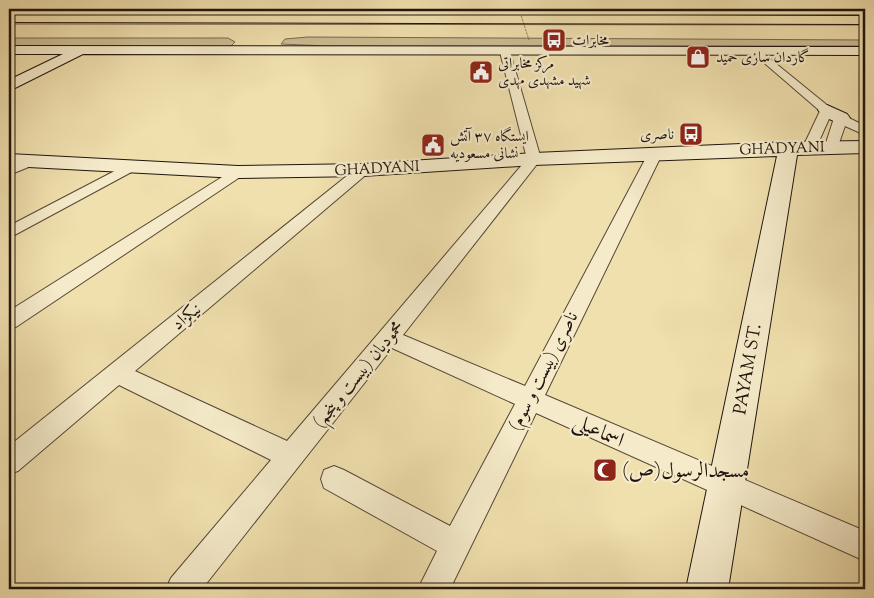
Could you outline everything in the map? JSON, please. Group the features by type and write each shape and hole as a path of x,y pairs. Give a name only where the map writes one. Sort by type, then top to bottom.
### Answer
{"highway":[{"path":"9,12 94,10 686,10 865,13"},
{"path":"258,11 455,18"},
{"path":"9,18 298,17 865,20"},
{"path":"9,27 865,29"},
{"path":"495,32 593,28"},
{"path":"758,28 825,34"},
{"path":"668,37 865,37"}],"main road":[{"path":"216,50 230,48 240,43 240,40 225,36"},
{"path":"9,50 216,50 299,43 505,52 865,52"},
{"path":"9,86 83,50"},
{"name":"GHADYANI","path":"9,160 238,172 363,170 534,159 832,146 865,147"},
{"name":"PAYAM ST.","path":"707,589 726,485 799,148"}],"street":[{"path":"505,52 534,159"},
{"path":"758,52 834,114 865,131"},
{"path":"832,146 834,114"},
{"name":"PAYAM ST.","path":"799,148 834,114"},
{"name":"ناصری (بیست و سوم)","path":"434,589 655,154"},
{"name":"محمودیان (بیست و پنجم)","path":"182,589 534,159"},
{"path":"9,171 31,161"},
{"path":"9,232 132,166"},
{"name":"نیکزاد","path":"9,462 363,170"},
{"path":"9,321 238,172"},
{"name":"اسماعیلی","path":"388,337 865,546"},
{"path":"117,373 291,456"},
{"path":"334,480 456,545"}],"path":[{"path":"519,9 529,40"}],"shaded area":[{"path":"9,21 865,22 865,25 9,24"},
{"path":"308,37 865,40 865,46 327,46 281,44 285,39"},
{"path":"9,38 228,38 235,42 231,46 219,48 9,47"}],"place":[{"name":"مخابرات","path":"554,40"},
{"name":"گاردان سازی حمید","path":"698,57"},
{"name":"مرکز مخابراتی شهید مشهدی مهدی","path":"481,72"},
{"name":"ناصری","path":"691,134"},
{"name":"ایستگاه ۳۷ آتش نشانی مسعودیه","path":"433,145"},
{"name":"مسجدالرسول(ص)","path":"605,470"}]}
